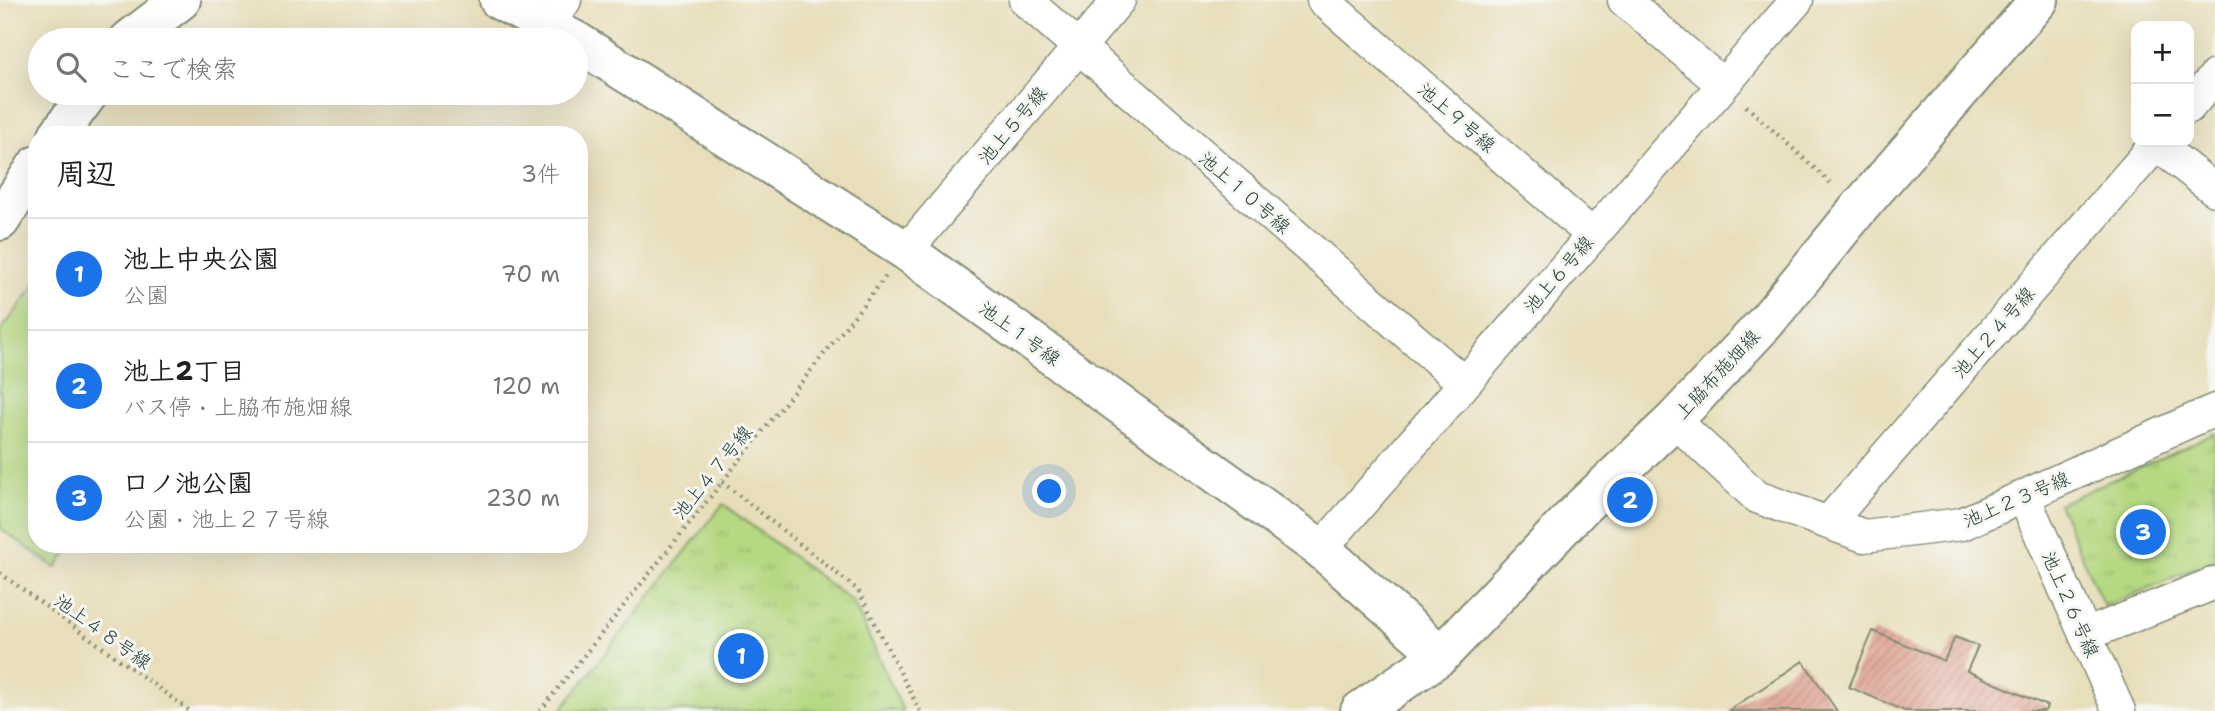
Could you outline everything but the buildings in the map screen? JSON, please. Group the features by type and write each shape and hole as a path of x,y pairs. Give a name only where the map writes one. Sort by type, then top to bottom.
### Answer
{"street":[{"path":"145,28 181,0"},
{"name":"池上１号線","path":"499,0 566,26"},
{"name":"池上１０号線","path":"1025,0 1464,383"},
{"name":"池上５号線","path":"906,251 1119,0"},
{"name":"池上９号線","path":"1323,0 1591,234"},
{"path":"1624,0 1722,84"},
{"name":"池上６号線","path":"1321,549 1591,234 1797,0"},
{"name":"上脇布施畑線","path":"1360,711 1441,655 1582,507 1674,420 1766,322 1859,208 2039,0"},
{"name":"池上１号線","path":"588,41 906,251 1321,549 1441,655"},
{"path":"2194,101 2215,76"},
{"path":"65,126 80,105"},
{"name":"池上２４号線","path":"1828,523 2154,147"},
{"path":"2162,147 2215,190"},
{"path":"0,221 28,179"},
{"name":"池上２３号線","path":"1674,420 1757,497 1864,536 1962,524 2215,410"},
{"name":"池上２６号線","path":"2024,497 2119,711"},
{"path":"2085,635 2215,583"}],"path":[{"path":"1722,84 1859,208"},
{"name":"池上４７号線","path":"540,711 906,251"},
{"path":"722,482 858,590 920,711"},
{"name":"池上４８号線","path":"0,573 190,711"}],"green space":[{"path":"28,294 28,548 0,528 0,332"},
{"path":"2215,433 2215,560 2104,607 2059,504"},
{"path":"723,504 853,602 903,711 560,711"},
{"path":"35,553 67,553 56,568"}],"place":[{"name":"池上2丁目","path":"1630,500"},
{"name":"口ノ池公園","path":"2143,532"},
{"name":"池上中央公園","path":"741,656"}]}
